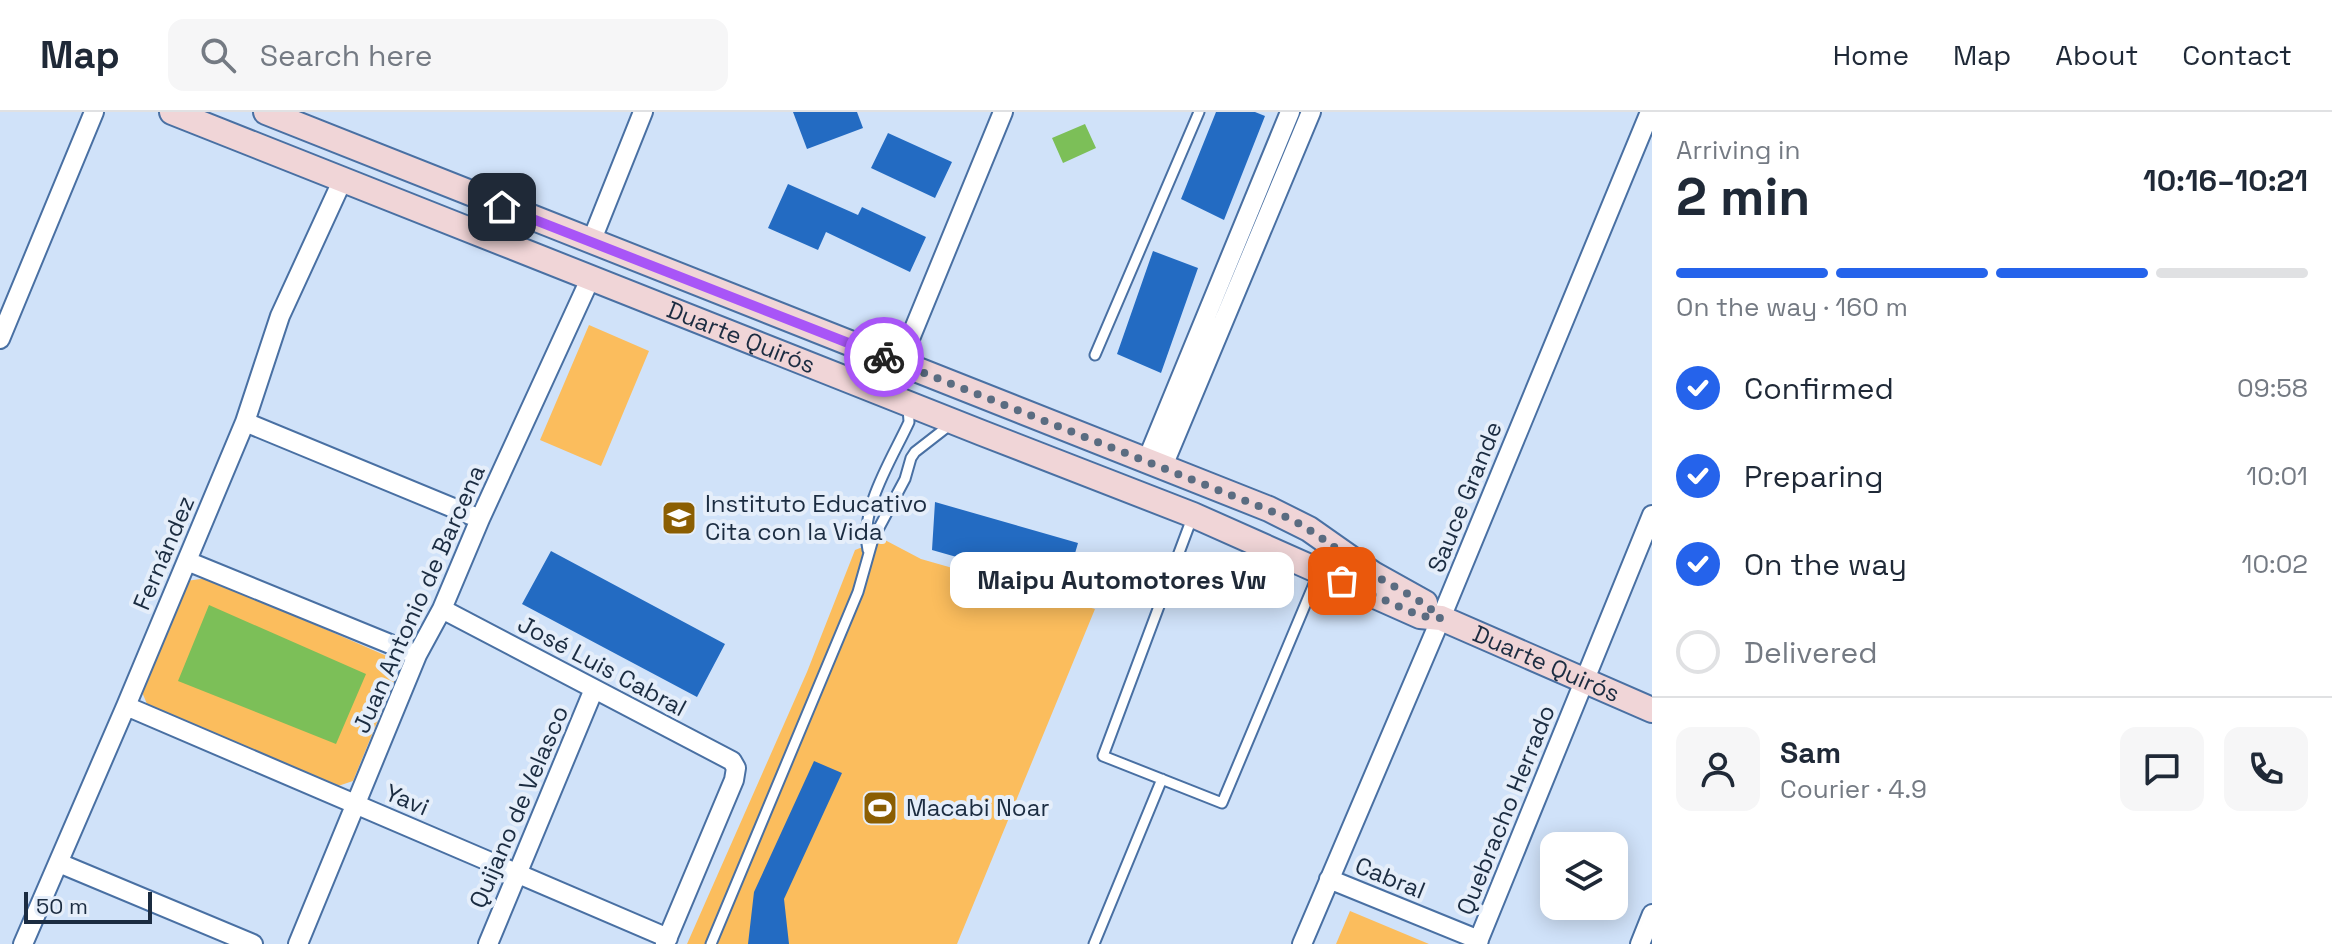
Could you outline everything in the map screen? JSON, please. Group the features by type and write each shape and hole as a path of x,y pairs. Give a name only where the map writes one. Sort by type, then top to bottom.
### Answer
{"main road":[{"name":"Duarte Quirós","path":"172,112 1193,515 1420,616 1441,618 1652,710"},
{"name":"Duarte Quirós","path":"266,112 1269,509 1309,529 1373,574 1426,603 1441,618"}],"street":[{"path":"0,339 94,112"},
{"path":"591,242 643,112"},
{"path":"900,363 1003,112"},
{"path":"1155,463 1290,112"},
{"path":"1155,463 1311,112"},
{"name":"Sauce Grande","path":"1302,944 1441,618 1650,112"},
{"name":"Fernández","path":"23,944 245,422 280,316 343,179"},
{"name":"Juan Antonio de Barcena","path":"298,944 417,655 442,609 591,277"},
{"path":"245,422 480,519"},
{"name":"Quebracho Herrado","path":"1478,942 1652,515"},
{"path":"187,561 417,655"},
{"name":"José Luis Cabral","path":"442,609 732,761 736,768 734,780 667,941"},
{"name":"Quijano de Velasco","path":"488,944 594,689"},
{"name":"Yavi","path":"126,706 517,873 667,941"},
{"path":"59,863 253,944"},
{"name":"Cabral","path":"1329,879 1478,942"}],"lane":[{"path":"1095,355 1199,112"},
{"path":"868,550 866,526 871,504 909,422 908,403"},
{"path":"711,944 858,592 868,550 905,479 915,452 953,422"},
{"path":"1193,515 1103,756 1222,803 1320,571"},
{"path":"1094,944 1162,779"}],"shaded area":[{"path":"1085,124 1096,148 1063,163 1052,138"},
{"path":"589,325 649,351 601,466 540,440"},
{"name":"Macabi Noar","path":"883,539 921,559 1095,609 957,944 687,944 807,672 855,550"},
{"path":"208,578 389,657 396,676 353,781 338,786 147,704 142,692 186,581"},
{"path":"209,605 366,674 336,744 178,681"},
{"path":"1350,911 1429,944 1336,944"}],"building":[{"path":"793,112 857,112 863,128 807,149"},
{"path":"1216,112 1255,112 1265,116 1224,220 1181,199"},
{"path":"888,133 952,162 935,198 871,168"},
{"path":"788,184 858,215 862,207 926,237 910,272 826,232 818,250 768,228"},
{"path":"1153,251 1198,268 1161,373 1117,354"},
{"path":"935,502 1078,543 1065,588 932,550"},
{"path":"551,551 725,644 697,697 522,604"},
{"path":"814,761 842,773 784,899 789,944 748,944 754,892"}],"way so far":[{"path":"884,357 1291,519 1373,574 1426,603 1441,618 1420,616 1342,581"}],"place":[{"name":"Instituto Educativo Cita con la Vida","path":"679,518"},
{"name":"Maipu Automotores Vw","path":"1342,581"},
{"name":"Macabi Noar","path":"880,808"}],"route":[{"path":"502,207 884,357"}]}
